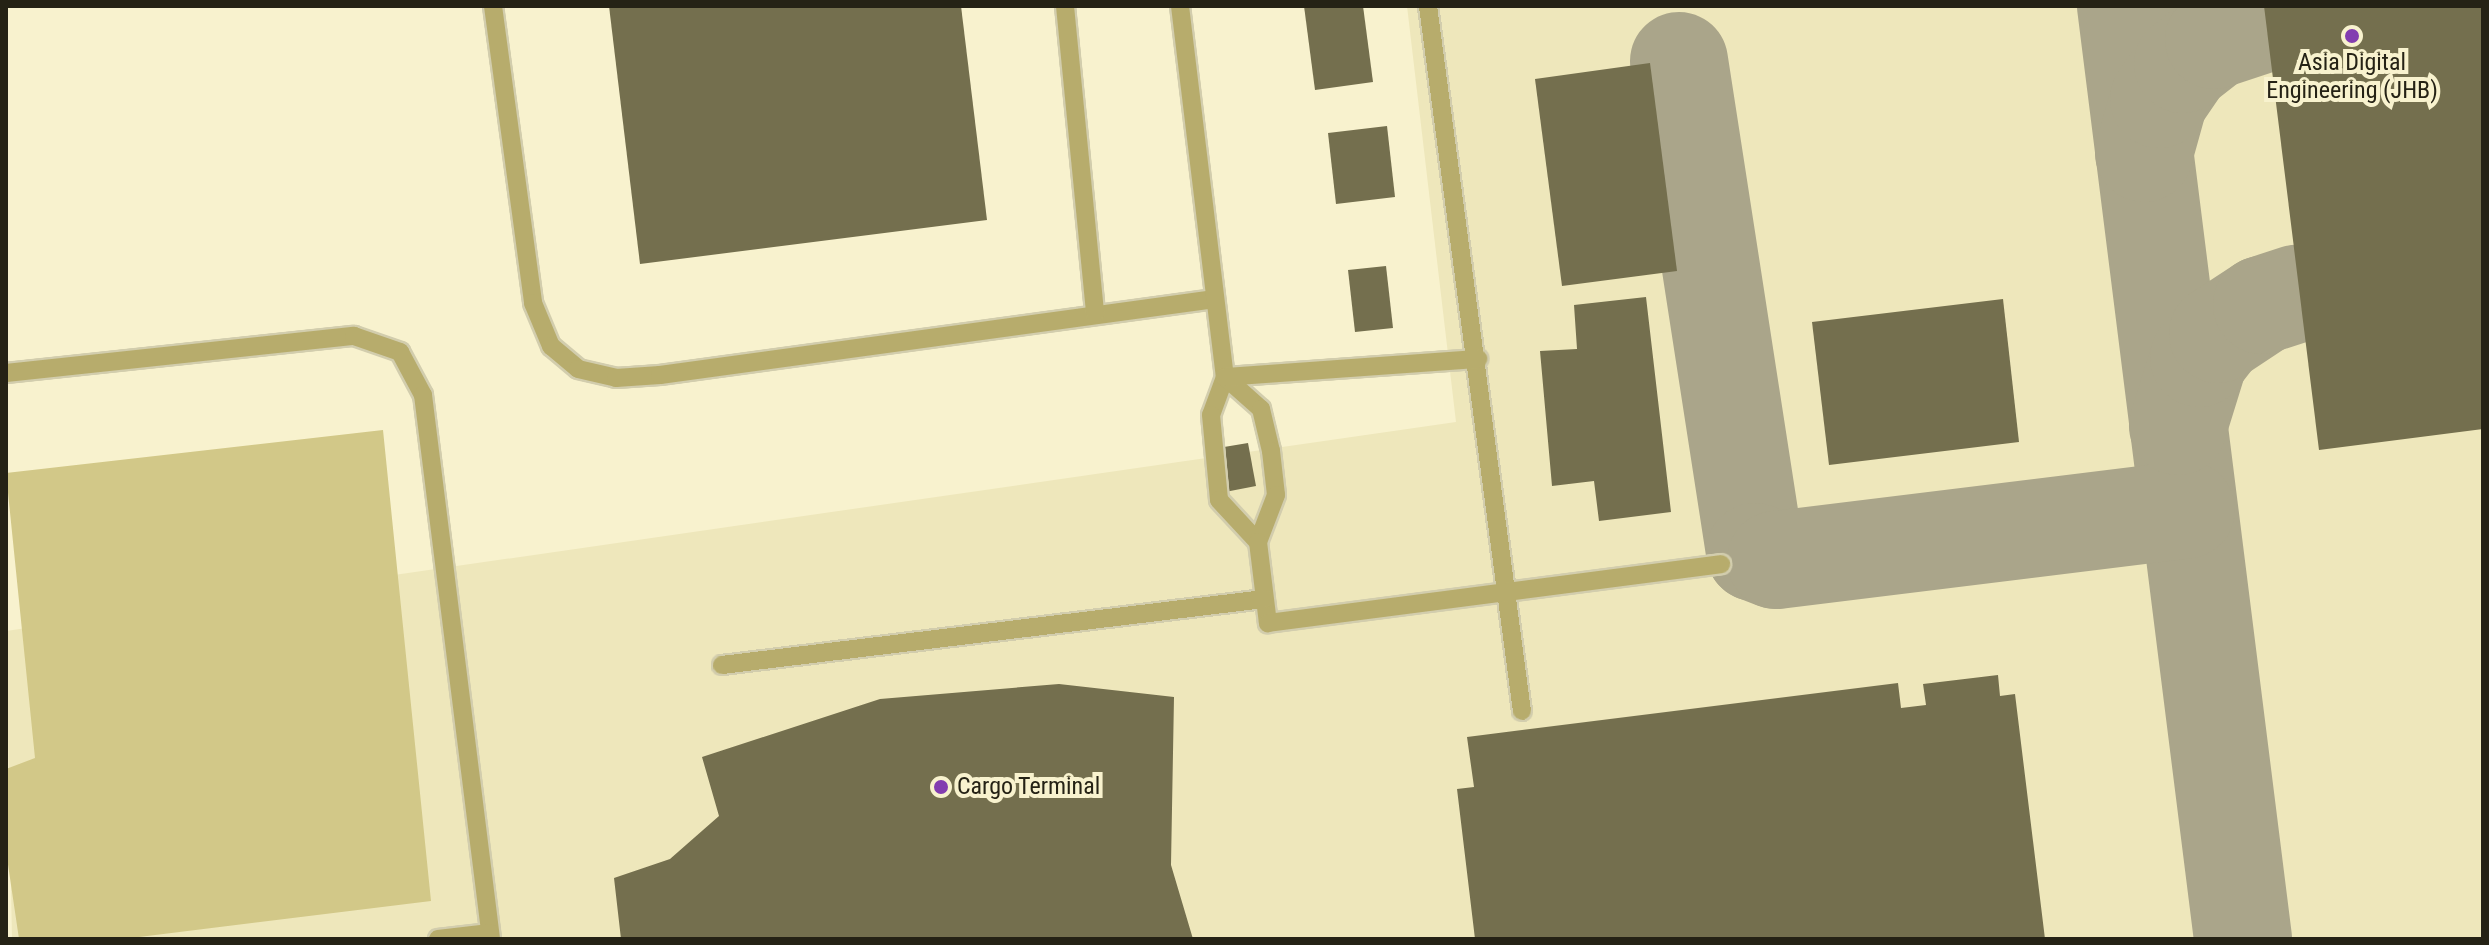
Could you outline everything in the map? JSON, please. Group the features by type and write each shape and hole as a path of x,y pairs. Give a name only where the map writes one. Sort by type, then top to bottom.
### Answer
{"lane":[{"path":"493,6 533,303 551,346 578,369 616,378 660,375 1215,299"},
{"path":"1065,6 1095,314"},
{"path":"1180,6 1225,377 1211,415 1219,500 1258,542"},
{"path":"1428,6 1478,359 1522,711"},
{"path":"6,373 354,336 400,352 423,395 491,936 438,939"},
{"path":"1225,377 1478,359"},
{"path":"1225,377 1261,409 1271,451 1276,495 1258,542 1268,623 1508,595 1721,564"},
{"path":"722,665 1264,599"}],"shaded area":[{"path":"1407,6 2483,6 2483,939 12,939 6,631 1456,422"},
{"path":"383,430 431,901 123,939 19,939 6,851 6,769 35,758 6,473"}],"building":[{"path":"609,6 961,6 987,220 640,264"},
{"path":"1304,6 1363,6 1373,82 1315,90"},
{"path":"2264,6 2483,6 2483,429 2319,450"},
{"path":"1650,63 1677,271 1562,286 1535,79"},
{"path":"1387,126 1395,197 1336,204 1328,133"},
{"path":"1386,266 1393,328 1355,332 1348,270"},
{"path":"1646,297 1671,512 1599,521 1594,481 1552,486 1540,351 1577,349 1574,305"},
{"path":"2003,299 2019,442 1829,465 1812,322"},
{"path":"1248,443 1256,486 1225,492 1218,448"},
{"path":"1998,675 2000,696 2015,694 2045,939 1475,939 1457,789 1474,787 1467,737 1898,683 1901,708 1926,705 1923,684"},
{"name":"Cargo Terminal","path":"1059,684 1174,697 1171,865 1193,939 621,939 614,878 670,859 719,816 702,757 880,699"}],"taxiway":[{"path":"2126,6 2243,939"},
{"path":"2144,153 2159,99 2183,64 2214,40 2262,24"},
{"path":"1679,61 1755,552 1776,560 2186,510"},
{"path":"2178,426 2199,358 2218,334 2262,305 2296,294"}],"place":[{"name":"Asia Digital Engineering (JHB)","path":"2352,36"},
{"name":"Cargo Terminal","path":"941,787"}]}
